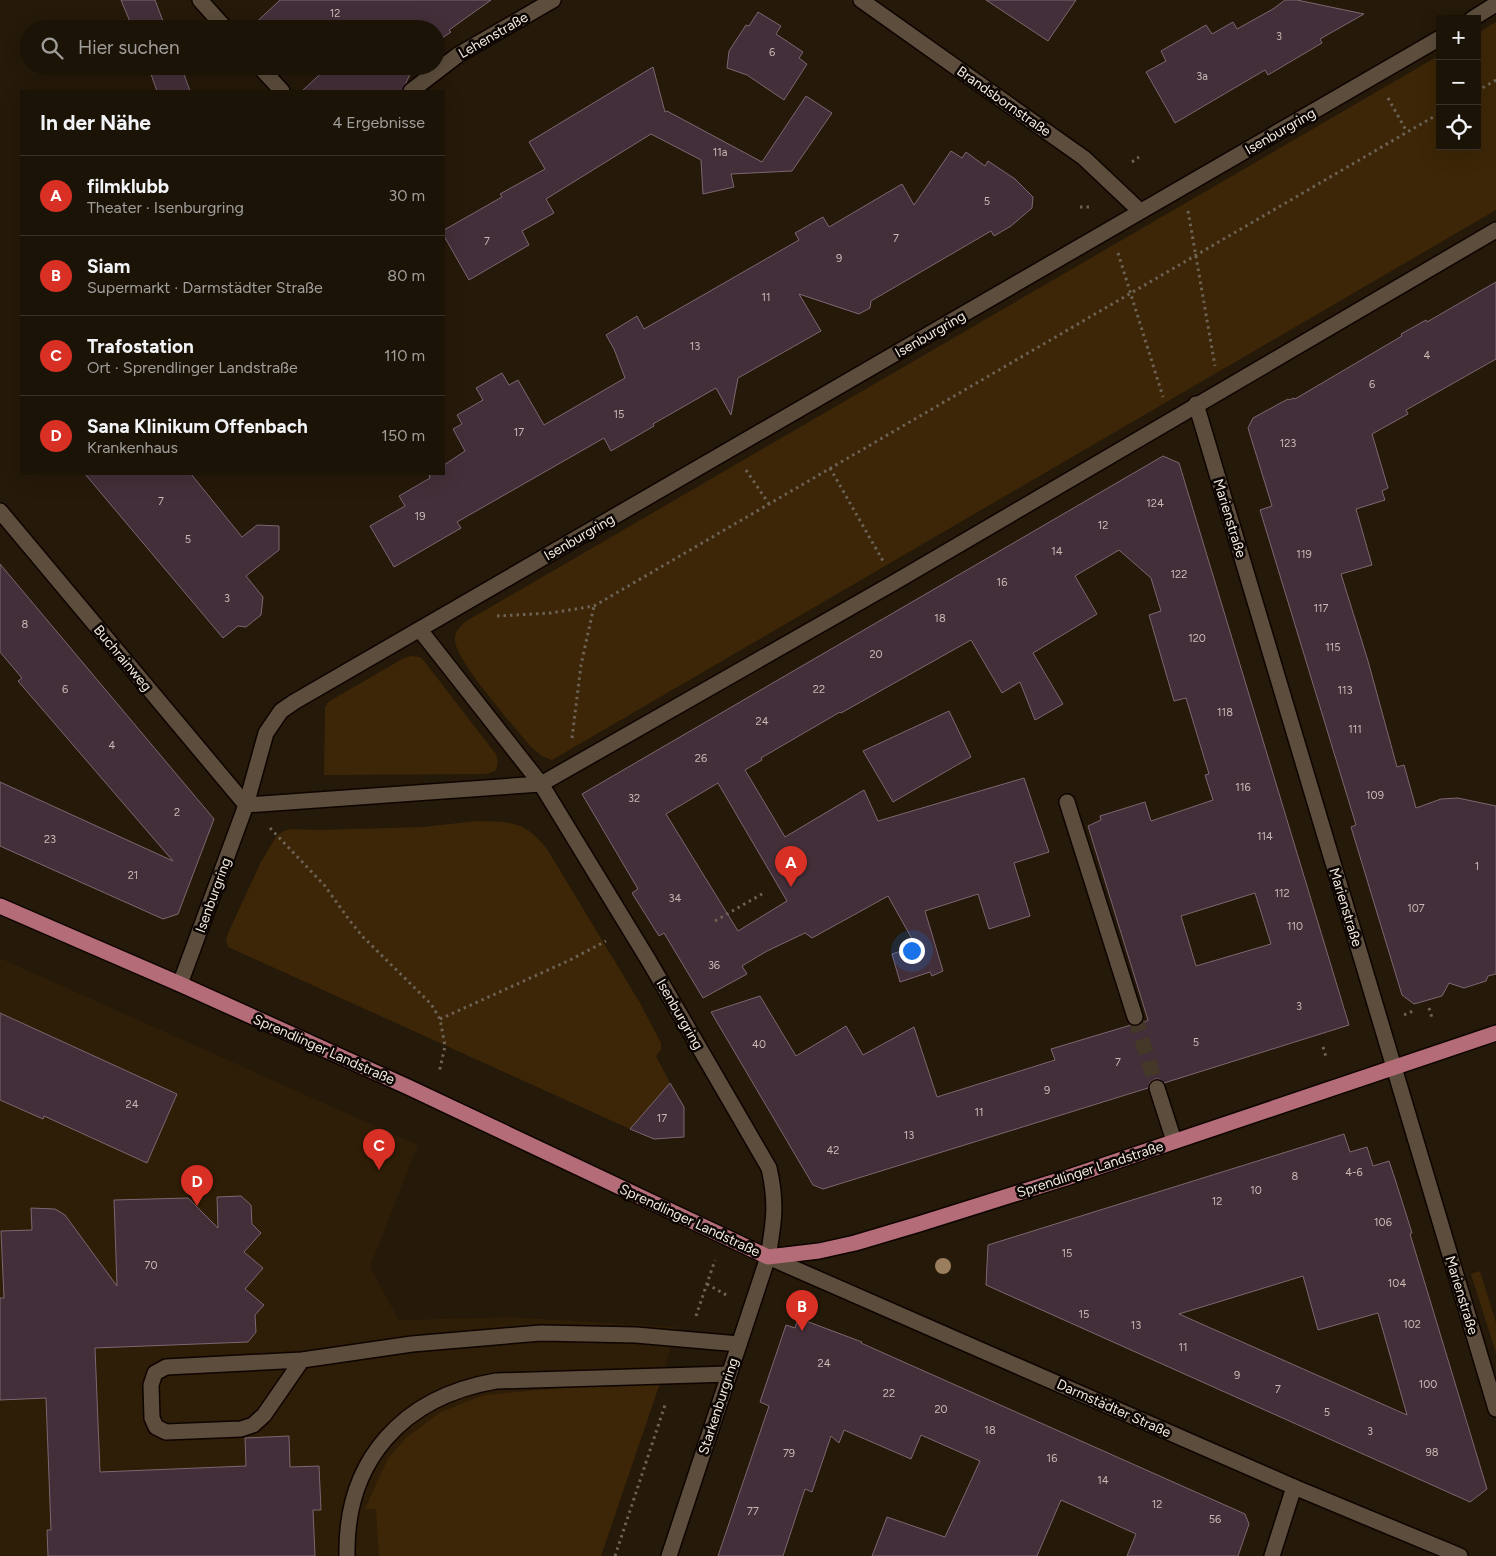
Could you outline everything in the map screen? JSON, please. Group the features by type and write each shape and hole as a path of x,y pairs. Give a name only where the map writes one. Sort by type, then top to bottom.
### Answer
{"main road":[{"name":"Sprendlinger Landstraße","path":"0,906 180,984 430,1097 768,1257 819,1251 856,1244 1069,1177 1496,1033"}],"street":[{"name":"Lehenstraße","path":"445,65 458,55 554,0"},
{"name":"Brandsbornstraße","path":"861,0 1084,158 1140,211"},
{"path":"205,2 219,20"},
{"path":"1478,15 1496,4"},
{"name":"Isenburgring","path":"180,984 246,805 266,733 281,712 294,702 1436,40"},
{"path":"268,75 281,90"},
{"name":"Lehenstraße","path":"413,90 432,75"},
{"path":"246,805 541,784 895,582 1496,230"},
{"name":"Marienstraße","path":"1196,404 1496,1409"},
{"name":"Buchrainweg","path":"0,511 246,805"},
{"name":"Isenburgring","path":"420,630 541,784 649,961 768,1168 774,1190 775,1219 768,1257"},
{"path":"1068,802 1135,1017"},
{"path":"1157,1088 1174,1142"},
{"name":"Starkenburgring","path":"669,1556 768,1257"},
{"name":"Darmstädter Straße","path":"768,1257 1294,1487 1460,1556"},
{"path":"302,1360 264,1415 253,1426 241,1429 166,1432 156,1427 152,1418 151,1385 155,1374 166,1367 302,1360 412,1344 541,1333 636,1335 739,1344"},
{"path":"347,1556 353,1501 363,1474 384,1441 402,1422 430,1402 473,1385 496,1381 729,1374"},
{"path":"1272,1556 1294,1487"}],"path":[{"path":"1376,76 1407,132"},
{"path":"1481,89 1496,80"},
{"path":"490,616 551,613 594,606 1436,115"},
{"path":"1132,162 1139,157"},
{"path":"1080,207 1091,207"},
{"path":"1188,208 1215,370"},
{"path":"1116,245 1165,402"},
{"path":"732,448 769,504"},
{"path":"830,468 895,582"},
{"path":"558,774 568,755 581,665 594,606"},
{"path":"246,805 325,886 363,937 431,1004 440,1019 445,1046 441,1067 430,1097"},
{"path":"716,921 762,894"},
{"path":"440,1019 570,960 603,942"},
{"path":"1428,1008 1432,1018"},
{"path":"1402,1015 1413,1011"},
{"path":"1323,1047 1326,1057"}],"shaded area":[{"path":"1496,22 1496,210 552,760 542,756 531,747 465,664 458,651 455,635 465,622 1436,57 1436,150 1481,150 1481,31"},
{"path":"420,657 424,661 495,753 498,762 495,771 487,774 324,775 325,708 328,702 404,658"},
{"path":"477,821 516,824 531,833 547,849 640,1003 661,1043 661,1050 656,1056 670,1083 630,1129 228,947 226,941 228,933 261,862 277,835 284,831 291,829 423,827"},
{"path":"0,958 418,1145 370,1267 399,1320 509,1317 677,1327 660,1383 601,1556 0,1556"},
{"path":"1480,1271 1496,1323 1496,1353 1471,1274"},
{"path":"618,1383 660,1383 601,1556 379,1556 376,1509 365,1509 388,1458 407,1437 441,1412 484,1395"}],"building":[{"path":"121,0 155,0 163,20 129,20"},
{"path":"280,0 491,0 449,30 451,32 445,36 445,20 259,20"},
{"path":"986,0 1076,0 1048,41"},
{"path":"1285,0 1297,0 1364,14 1320,39 1322,43 1268,75 1265,70 1175,123 1146,72 1166,61 1161,51 1206,25 1212,34 1233,22 1237,29"},
{"path":"758,12 781,26 776,34 803,52 799,58 807,64 784,100 747,75 727,68 729,51 746,25 749,26"},
{"path":"653,67 665,112 667,111 762,162 806,96 832,113 792,171 731,174 734,187 703,194 701,160 651,134 546,199 554,213 522,231 529,245 469,280 445,238 445,229 502,197 500,194 545,169 529,142"},
{"path":"151,75 184,75 190,90 157,90"},
{"path":"319,75 410,75 402,90 303,90"},
{"path":"951,151 962,158 966,152 985,166 988,161 1015,179 1033,197 1032,208 1011,226 994,236 991,231 871,301 870,308 859,314 799,294 821,331 738,378 731,415 716,388 653,424 654,426 611,451 604,438 457,522 461,528 394,567 370,526 405,506 399,496 430,478 430,475 445,475 445,464 465,451 453,429 462,424 457,415 483,400 476,388 502,373 509,385 518,380 544,425 625,378 614,349 606,335 637,316 644,329 799,240 795,233 823,217 829,227 902,184 914,205"},
{"path":"1496,282 1496,359 1406,410 1408,414 1372,434 1388,488 1382,491 1385,500 1356,509 1372,565 1341,574 1368,661 1397,767 1404,765 1416,808 1441,799 1458,798 1496,806 1496,974 1488,976 1486,981 1464,988 1449,983 1442,996 1414,1004 1402,995 1351,827 1356,825 1260,510 1272,506 1248,428 1253,418 1288,399 1295,399 1402,336 1401,334 1426,320 1427,322"},
{"path":"1163,456 1179,463 1349,1025 1164,1083 1159,1079 1155,1079 1150,1082 1148,1088 823,1189 813,1185 711,1012 760,996 796,1056 846,1026 863,1055 914,1027 937,1097 1055,1060 1051,1049 1131,1025 1137,1026 1148,1020 1088,826 1101,820 1100,816 1145,802 1151,821 1213,800 1205,775 1209,774 1186,698 1174,701 1149,615 1161,611 1151,578 1119,550 1075,576 1097,614 1033,653 1063,704 1035,720 1020,682 1002,693 971,640 840,712 761,758 762,760 745,770 785,837 864,790 878,821 1024,778 1049,852 1014,863 1030,916 989,929 978,894 925,911 943,971 932,976 930,972 900,982 892,954 916,946 888,896 812,938 805,933 767,951 742,966 747,974 703,998 664,933 659,936 632,893 638,889 582,794","holes":["718,783 787,901 738,931 666,814","1255,893 1271,944 1196,966 1181,916"]},
{"path":"86,475 192,475 242,537 257,525 279,526 279,550 246,576 263,597 261,615 246,627 238,626 223,638"},
{"path":"0,564 214,819 178,914 163,919 0,846 0,782 173,861 18,681 22,678 0,652"},
{"path":"949,711 971,757 893,802 863,751"},
{"path":"0,1013 177,1094 147,1163 44,1116 43,1119 0,1100"},
{"path":"670,1083 684,1107 684,1137 654,1139 630,1129"},
{"path":"1344,1134 1350,1152 1367,1147 1373,1166 1389,1161 1487,1489 1470,1502 986,1285 988,1245","holes":["1303,1276 1318,1330 1378,1313 1407,1415 1179,1314"]},
{"path":"241,1196 251,1205 252,1224 261,1233 244,1252 263,1268 245,1289 264,1305 255,1315 256,1332 248,1342 95,1348 100,1472 246,1466 245,1438 289,1436 290,1467 319,1466 321,1510 313,1510 315,1556 48,1556 47,1530 51,1530 46,1398 0,1400 0,1298 4,1298 1,1231 32,1230 31,1208 55,1209 65,1215 117,1286 114,1200 188,1198 218,1228 217,1197"},
{"path":"798,1318 862,1342 1245,1514 1249,1524 1238,1556 1127,1556 1136,1534 1061,1500 1037,1556 872,1556 887,1517 945,1537 980,1461 921,1435 911,1459 844,1430 839,1443 831,1436 812,1492 805,1489 783,1556 718,1556 769,1406 760,1402 786,1325 795,1328"}],"tunnel":[{"path":"1135,1017 1157,1088"}],"place":[{"name":"filmklubb","path":"791,887"},
{"name":"Trafostation","path":"379,1170"},
{"name":"Sana Klinikum Offenbach","path":"197,1206"},
{"name":"Siam","path":"802,1331"}]}
